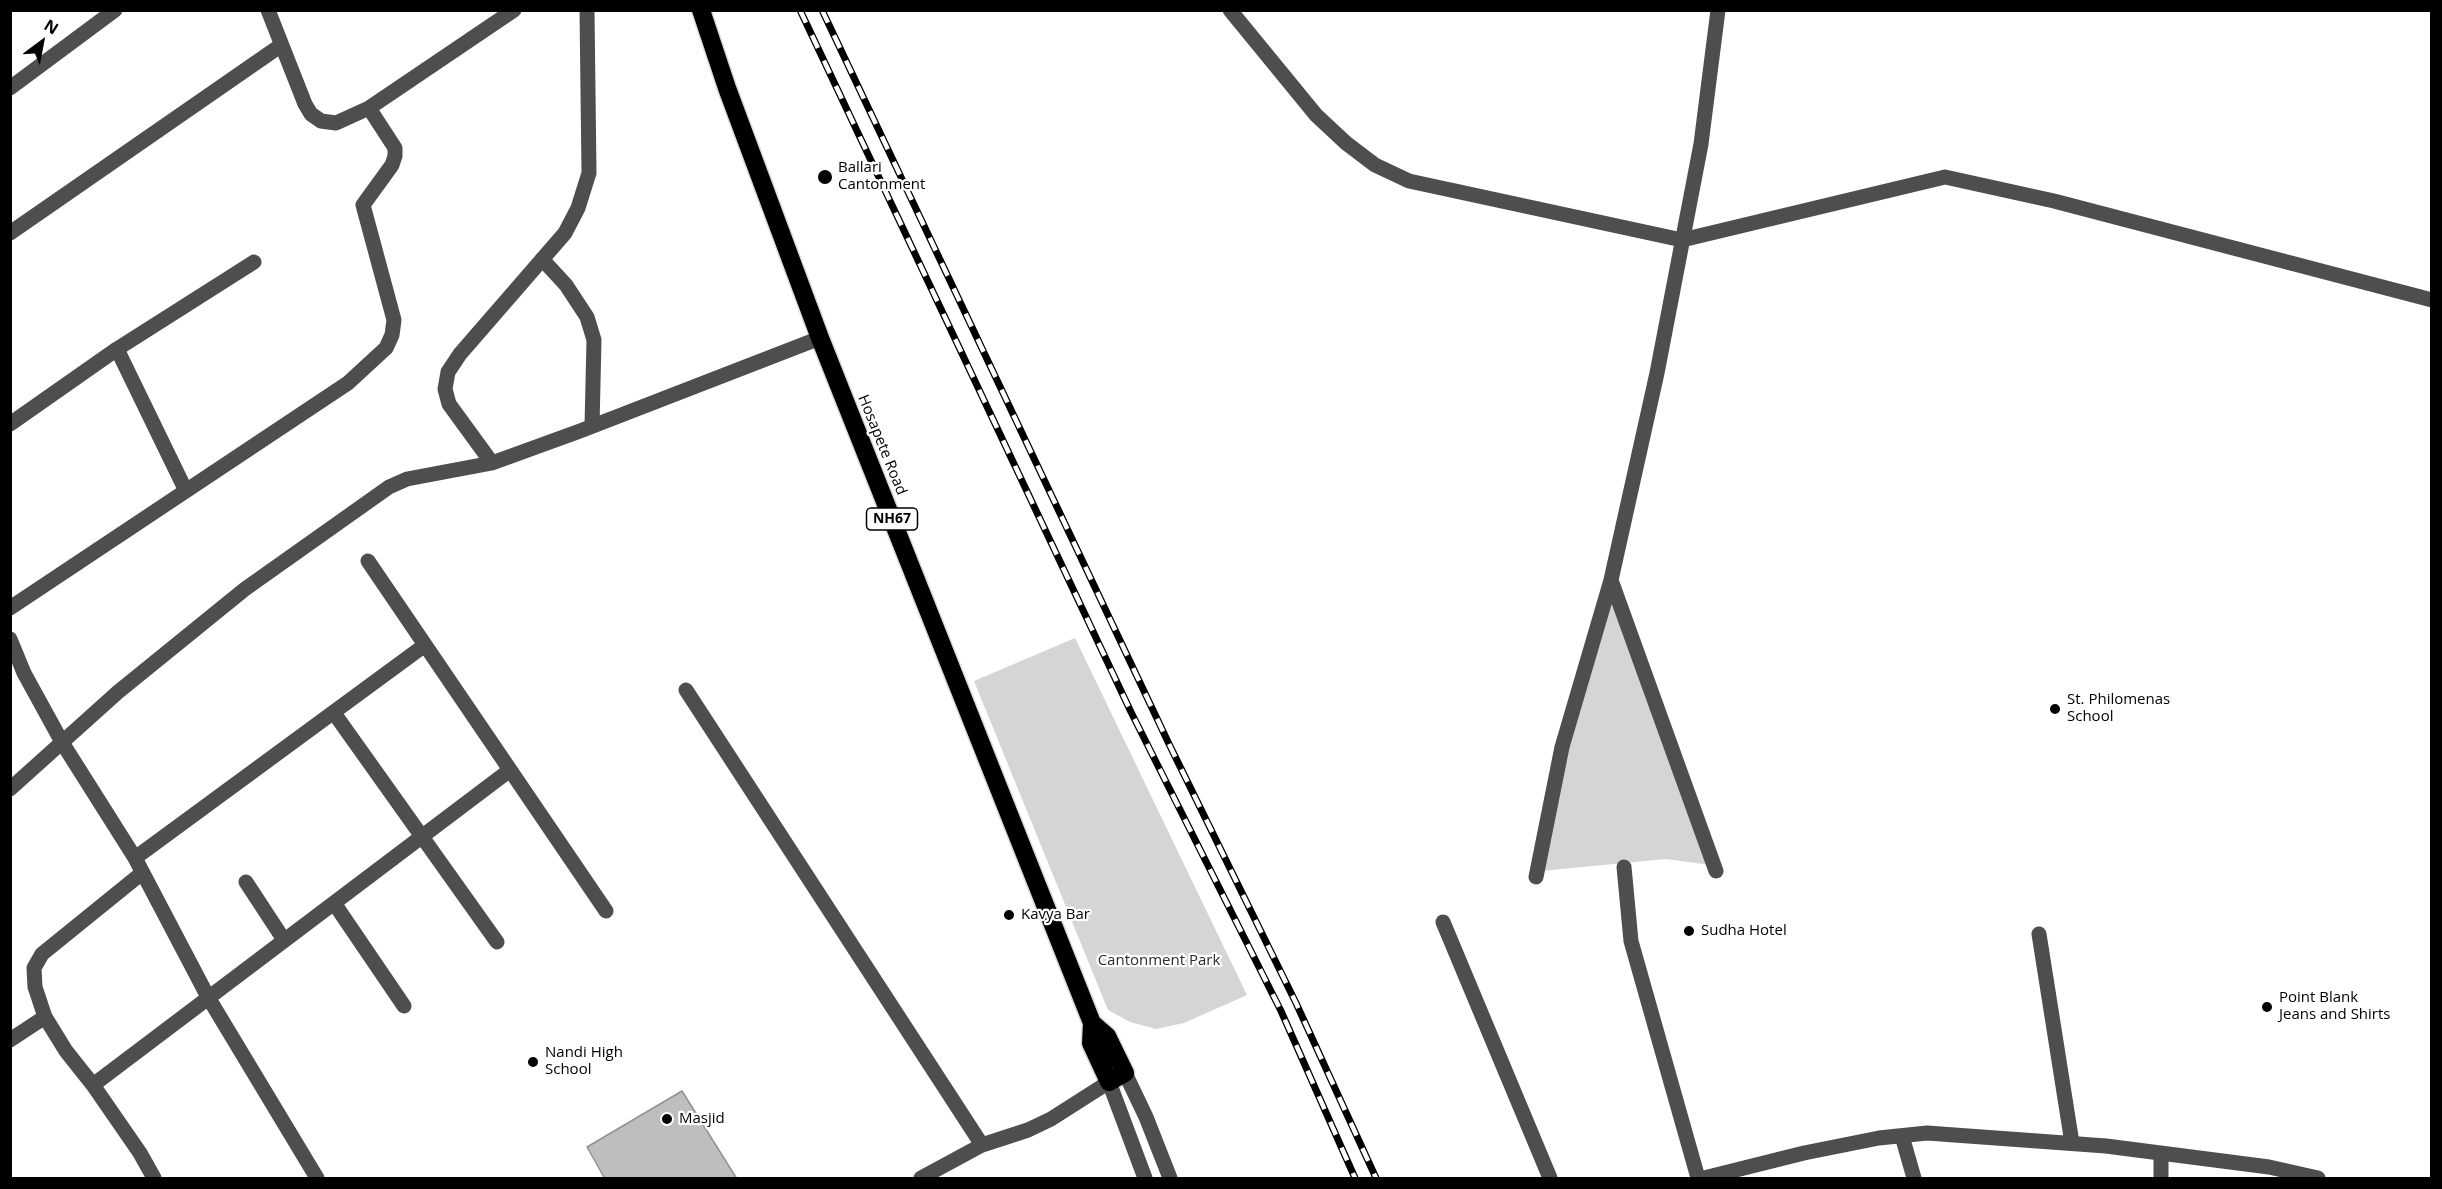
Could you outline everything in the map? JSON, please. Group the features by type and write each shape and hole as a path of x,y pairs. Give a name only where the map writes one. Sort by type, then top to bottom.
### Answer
{"highway":[{"name":"Hosapete Road","path":"701,10 727,88 820,338 1092,1023 1091,1043 1109,1082"},
{"name":"Hosapete Road","path":"1092,1023 1107,1036 1125,1073"},
{"path":"1109,1082 1125,1073"}],"street":[{"path":"10,88 115,10"},
{"path":"268,10 304,104 311,114 321,121 336,123 369,108 514,10"},
{"path":"492,463 449,404 445,389 448,372 460,354 565,233 578,208 589,173 587,10"},
{"path":"1230,10 1316,115 1346,143 1375,165 1409,180 1682,240 1945,177 2054,201 2432,300"},
{"path":"1536,877 1562,747 1611,580 1657,373 1701,144 1718,10"},
{"path":"10,233 280,46"},
{"path":"10,608 348,383 386,348 392,335 394,320 363,205 392,165 395,156 394,148 369,108"},
{"path":"542,259 566,285 587,317 594,340 592,426"},
{"path":"10,424 117,349 255,262"},
{"path":"10,789 63,744 118,692 245,589 389,487 406,478 492,463 820,338"},
{"path":"117,349 186,491"},
{"path":"368,561 606,911"},
{"path":"1611,580 1716,871"},
{"path":"10,639 24,673 63,744 135,858 208,998 317,1179"},
{"path":"135,858 425,645"},
{"path":"686,690 982,1145"},
{"path":"334,713 497,942"},
{"path":"93,1085 510,770"},
{"path":"1624,867 1631,941 1698,1179"},
{"path":"142,873 42,954 34,968 35,987 45,1017 66,1051 93,1085 140,1153 154,1179"},
{"path":"246,882 284,940"},
{"path":"334,903 404,1006"},
{"path":"1443,922 1550,1179"},
{"path":"2039,934 2072,1143"},
{"path":"10,1040 45,1017"},
{"path":"1125,1073 1146,1117 1170,1179"},
{"path":"921,1179 982,1145 1028,1130 1051,1119 1109,1082 1145,1179"},
{"path":"1704,1179 1804,1153 1927,1133 2072,1143 2269,1167 2294,1176 2318,1179"},
{"path":"1902,1136 1914,1179"},
{"path":"2161,1155 2161,1179"}],"green space":[{"path":"1610,599 1710,865 1666,859 1541,871 1566,748"},
{"name":"Cantonment Park","path":"1075,638 1247,995 1184,1023 1156,1029 1130,1022 1108,1010 974,681"}],"building":[{"name":"Masjid","path":"682,1091 737,1179 605,1179 587,1147"}],"railway":[{"path":"800,10 1131,712 1281,1011 1355,1178"},
{"path":"822,10 1169,744 1296,1003 1376,1178"}],"place":[{"name":"Ballari Cantonment","path":"825,177"},
{"name":"St. Philomenas School","path":"2055,709"},
{"name":"Kavya Bar","path":"1009,915"},
{"name":"Sudha Hotel","path":"1689,931"},
{"name":"Point Blank Jeans and Shirts","path":"2267,1007"},
{"name":"Nandi High School","path":"533,1062"},
{"name":"Masjid","path":"667,1119"}]}
